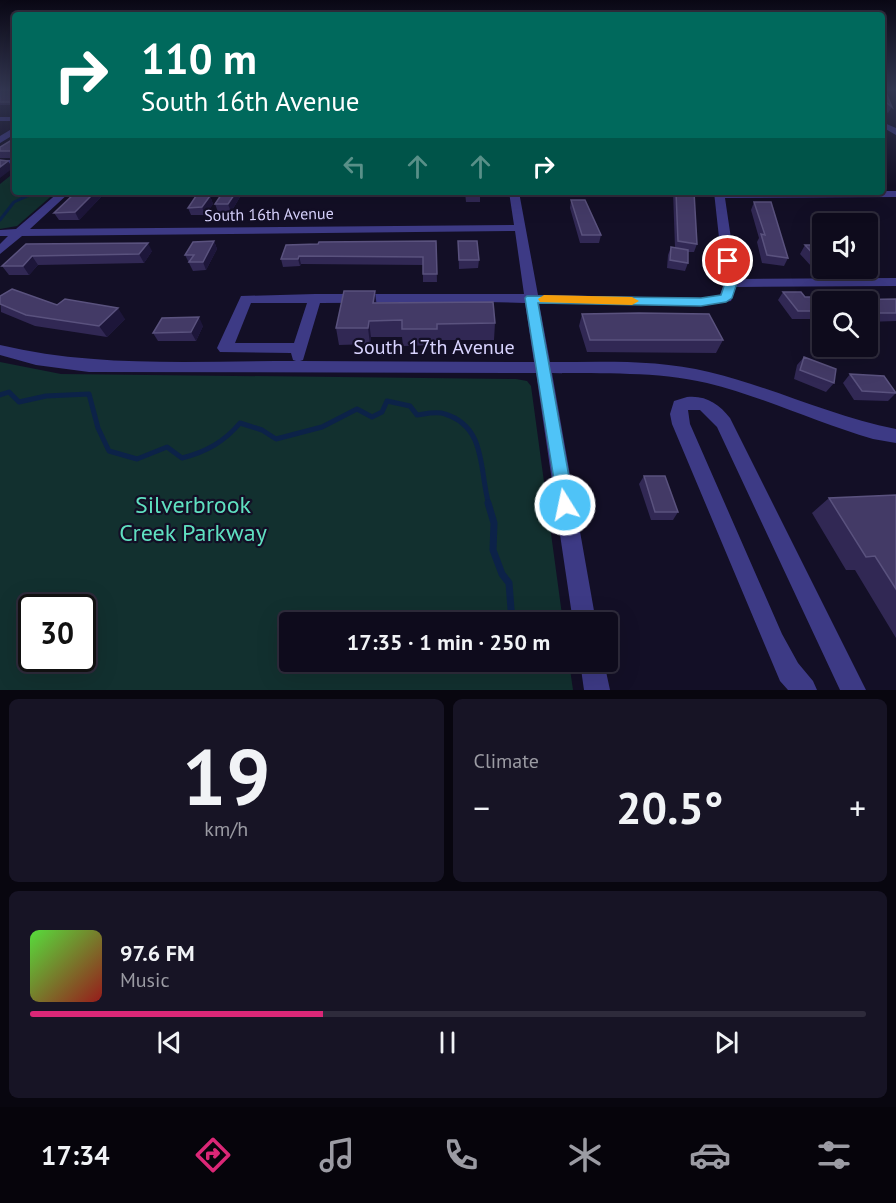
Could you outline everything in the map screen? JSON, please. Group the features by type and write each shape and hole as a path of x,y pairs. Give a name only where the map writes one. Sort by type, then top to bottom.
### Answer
{"street":[{"path":"0,250 62,195"},
{"path":"514,195 541,368 583,612"},
{"path":"301,348 225,348 246,298 531,298 701,302 726,298 731,283 719,195"},
{"name":"South 16th Avenue","path":"0,233 520,228"},
{"path":"731,283 896,282"},
{"path":"295,367 315,298"},
{"path":"234,367 243,348"},
{"name":"South 17th Avenue","path":"0,350 36,359 89,366 645,368 704,377 780,399 850,427 896,436"},
{"path":"704,377 704,403"},
{"path":"804,690 789,672 774,642 681,424 678,414 680,406 691,402 704,403 716,411 724,423 798,572 853,690"},
{"path":"594,672 597,690"}],"green space":[{"path":"12,174 12,195 53,195 17,226 0,229 0,184"},
{"name":"Silverbrook Creek Parkway","path":"0,362 61,374 516,379 527,381 531,386 562,612 279,612 279,672 570,672 573,690 0,690"}],"building":[{"path":"12,141 12,151 0,151 0,147"},
{"path":"0,160 8,161 0,167"},
{"path":"73,195 92,195 75,212 54,213"},
{"path":"221,195 234,195 228,204 215,204"},
{"path":"676,195 694,195 697,244 678,241"},
{"path":"196,196 210,196 202,207 188,208"},
{"path":"571,200 585,200 601,235 582,235"},
{"path":"754,202 771,202 788,258 767,255 761,234 765,235"},
{"path":"214,241 203,262 189,262 194,255 185,255 193,242"},
{"path":"436,241 437,274 423,274 423,257 299,256 298,259 281,259 286,245 318,244 319,242"},
{"path":"458,241 477,241 479,260 459,260"},
{"path":"148,243 139,254 32,256 23,266 2,266 26,244"},
{"path":"805,245 812,245 812,253"},
{"path":"671,247 688,250 688,263 670,260"},
{"path":"12,289 57,305 65,299 118,308 99,326 26,315 0,304 0,296"},
{"path":"344,291 375,291 373,303 493,302 495,323 437,324 437,329 402,329 402,320 369,321 368,328 336,328"},
{"path":"783,292 801,292 805,297 812,297 812,311 798,311"},
{"path":"878,299 896,299 896,313 878,313"},
{"path":"582,314 709,314 723,340 590,340"},
{"path":"199,317 191,332 153,333 162,318"},
{"path":"804,357 836,369 834,383 800,370"},
{"path":"850,374 884,376 896,393 862,391"},
{"path":"644,476 665,476 678,512 655,512"},
{"path":"896,495 896,589 875,556 866,557 829,498"}],"waterway":[{"path":"0,220 14,202 29,195"},
{"path":"0,395 9,392 19,402 46,396 89,394 98,428 109,451 137,459 167,447 182,458 191,456 221,441 240,423 262,430 276,439 322,427 357,409 372,417 382,412 387,401 410,406 417,415 442,413 459,420 475,440 489,505"},
{"path":"488,503 494,523 493,550 502,574 509,583 511,612"}],"slow traffic":[{"path":"544,299 632,301"}],"route":[{"path":"565,505 531,298 701,302 726,298 731,283 728,261"}]}
